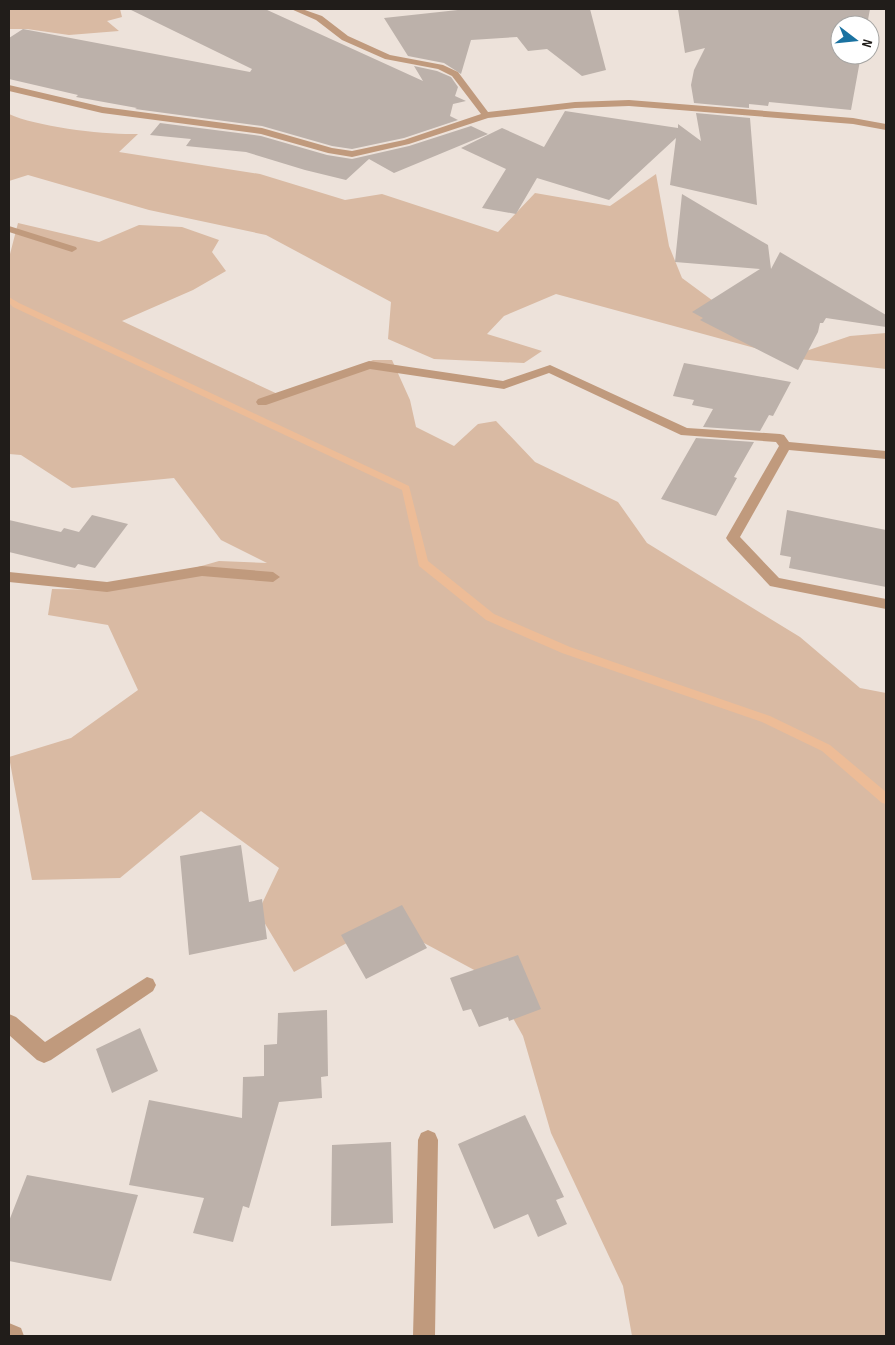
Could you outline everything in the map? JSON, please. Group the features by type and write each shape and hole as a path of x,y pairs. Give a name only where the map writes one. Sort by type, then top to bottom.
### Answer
{"street":[{"path":"295,9 319,18 345,38 388,57 440,67 455,74 486,115"},
{"path":"9,88 102,110 262,132 331,151 352,154 406,142 467,123 486,115 575,105 629,102 853,121 886,127"},
{"path":"9,229 72,249"},
{"path":"262,402 369,365 504,385 550,369 685,432 780,438 785,446"},
{"path":"785,446 886,455"},
{"path":"785,446 733,538 775,582 886,604"},
{"path":"9,577 107,586 202,571 273,577"},
{"path":"9,1023 44,1054 147,985"},
{"path":"424,1336 428,1140"},
{"path":"9,1334 13,1336"}],"shaded area":[{"path":"9,9 120,9 122,17 107,21 119,31 69,35 27,29 9,29"},
{"path":"9,114 36,123 72,129 138,134 119,152 260,174 345,200 382,194 498,232 535,193 610,206 656,174 669,246 682,278 766,340 806,351 850,336 886,333 886,369 792,358 556,294 504,316 487,334 542,351 524,363 434,359 388,339 391,302 266,235 149,210 28,175 9,181"},
{"path":"18,223 99,242 139,225 182,227 219,240 212,252 226,271 193,290 122,321 282,396 329,382 373,360 392,360 410,400 416,427 454,446 478,424 496,421 535,462 618,502 647,543 800,637 860,688 886,693 886,1336 632,1336 623,1286 551,1133 523,1036 491,979 385,922 294,972 258,912 279,868 201,811 120,878 32,880 9,757 71,738 138,690 108,625 48,615 52,589 117,590 219,561 267,563 221,540 174,478 72,488 21,455 9,454 9,258"}],"building":[{"path":"129,9 265,9 423,81 414,66 437,71 451,77 458,87 455,96 466,101 453,104 450,116 458,120 404,138 352,149 332,146 262,126 135,109 137,108 76,97 78,95 9,79 9,38 23,29 250,72 252,69"},
{"path":"467,9 590,9 606,70 582,76 547,49 528,51 517,37 471,40 461,74 444,63 408,56 384,18"},
{"path":"678,9 870,9 869,15 830,15 830,65 859,65 851,110 769,102 768,106 749,104 749,108 694,103 691,85 694,70 705,48 685,53"},
{"path":"565,111 678,128 678,124 701,141 696,113 750,118 757,205 670,185 676,138 609,200 537,178 516,214 482,208 506,169 461,148 502,128 544,147"},
{"path":"160,123 261,136 327,155 352,159 409,146 471,126 488,134 394,173 369,159 346,180 246,152 186,146 191,139 150,135"},
{"path":"682,194 768,245 771,269 780,252 886,315 886,327 826,318 823,323 820,323 818,332 798,370 700,320 703,318 692,312 760,269 675,262"},
{"path":"684,363 791,382 773,416 769,415 760,431 703,427 713,409 692,405 694,400 673,396"},
{"path":"696,438 754,442 734,477 737,478 716,516 661,499"},
{"path":"787,510 886,530 886,587 789,568 791,557 780,555"},
{"path":"92,515 128,524 95,568 78,564 75,568 9,552 9,520 61,532 64,528 79,532"},
{"path":"241,845 249,902 262,899 267,939 189,955 180,856"},
{"path":"402,905 427,948 366,979 341,935"},
{"path":"518,955 541,1009 509,1021 508,1017 479,1027 471,1009 463,1011 450,978"},
{"path":"327,1010 328,1076 321,1077 322,1098 279,1102 249,1208 243,1206 233,1242 193,1233 204,1198 129,1185 149,1100 242,1118 243,1077 264,1076 264,1045 277,1044 278,1013"},
{"path":"140,1028 158,1071 112,1093 96,1049"},
{"path":"525,1115 564,1197 556,1200 567,1224 538,1237 528,1214 494,1229 458,1144"},
{"path":"391,1142 393,1223 331,1226 332,1145"},
{"path":"27,1175 138,1195 111,1281 9,1261 9,1221"}],"waterway":[{"path":"9,299 16,305 406,488 423,563 490,617 566,650 766,719 826,748 886,799"}]}
